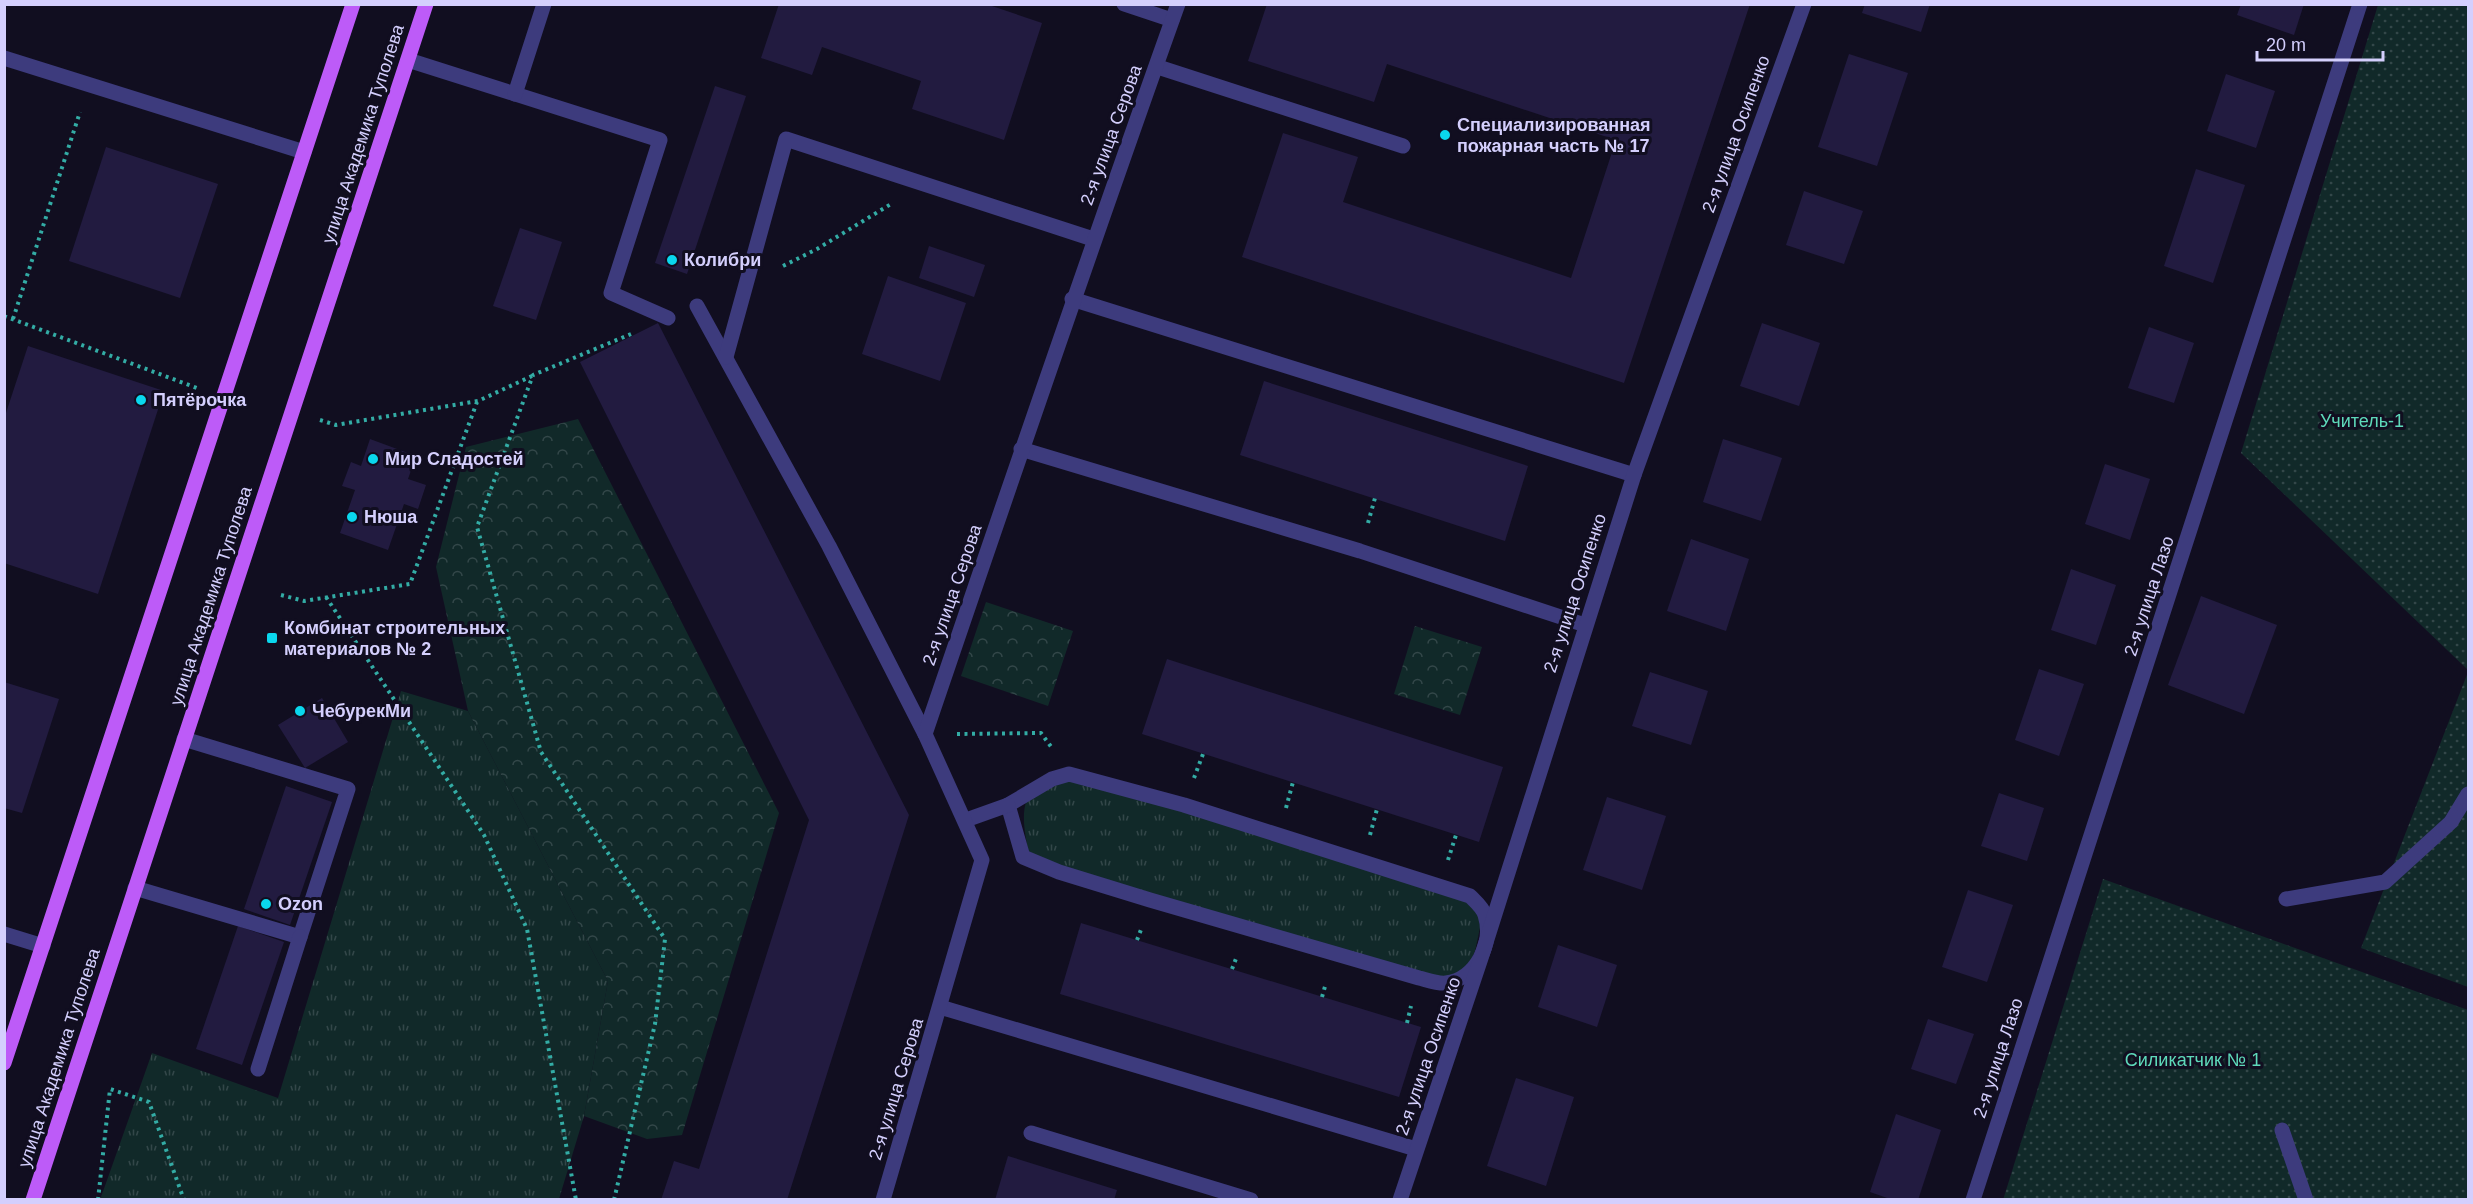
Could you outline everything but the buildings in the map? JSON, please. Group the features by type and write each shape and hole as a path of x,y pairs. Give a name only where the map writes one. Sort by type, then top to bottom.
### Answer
{"main road":[{"path":"4,1063 352,4"},
{"name":"улица Академика Туполева","path":"33,1200 426,4"}],"street":[{"path":"515,94 544,4"},
{"path":"1124,4 1172,20"},
{"name":"2-я улица Серова","path":"883,1200 982,860 926,734 1072,299 1158,67 1178,4"},
{"name":"2-я улица Осипенко","path":"1400,1200 1481,958 1634,476 1804,4"},
{"name":"2-я улица Лазо","path":"1972,1200 2360,4"},
{"path":"4,58 304,152"},
{"path":"408,60 660,140 611,293 668,318"},
{"path":"1158,67 1403,146"},
{"path":"726,357 786,139 1093,239"},
{"path":"1072,299 1634,476"},
{"path":"697,306 829,546 926,734"},
{"path":"1022,449 1360,551 1585,625"},
{"path":"184,739 348,789 258,1069"},
{"path":"966,820 1008,805 1052,779 1069,774 1194,808 1470,896 1485,914 1486,933 1481,958 1462,979 1444,984 1059,872 1023,857 1008,805"},
{"path":"2286,899 2385,882 2451,822 2469,794"},
{"path":"135,888 300,937"},
{"path":"4,934 43,946"},
{"path":"940,1007 1416,1149"},
{"path":"2282,1130 2306,1200"},
{"path":"1031,1132 1251,1200"}],"path":[{"path":"13,319 88,86"},
{"path":"746,282 817,249 891,204 902,208"},
{"path":"614,1200 655,1024 665,939 541,752 477,527 533,375 668,318"},
{"path":"281,595 304,601 410,584 478,401"},
{"path":"326,597 484,835 527,929 576,1200"},
{"path":"926,734 1041,733 1069,774"},
{"path":"98,1200 110,1089 149,1102 184,1200"}],"green space":[{"name":"Учитель-1","path":"2378,5 2468,5 2468,670 2241,453"},
{"path":"578,419 779,813 682,1135 647,1139 584,1116 608,981 468,711 436,567 466,447"},
{"path":"986,602 1073,631 1048,706 961,676"},
{"path":"1415,626 1482,647 1460,715 1394,694"},
{"path":"2468,672 2468,987 2361,948"},
{"path":"401,691 468,711 608,981 584,1116 559,1199 100,1200 152,1053 278,1098"},
{"path":"1069,774 1470,896 1481,923 1470,963 1444,984 1030,860 1024,824 1025,805 1034,790"},
{"name":"Силикатчик № 1","path":"2103,879 2468,1010 2468,1199 2003,1200"}],"place":[{"name":"Специализированная пожарная часть № 17","path":"1445,135"},
{"name":"Колибри","path":"672,260"},
{"name":"Пятёрочка","path":"141,400"},
{"name":"Мир Сладостей","path":"373,459"},
{"name":"Нюша","path":"352,517"},
{"name":"Комбинат строительных материалов № 2","path":"272,638"},
{"name":"ЧебурекМи","path":"300,711"},
{"name":"Ozon","path":"266,904"}]}
